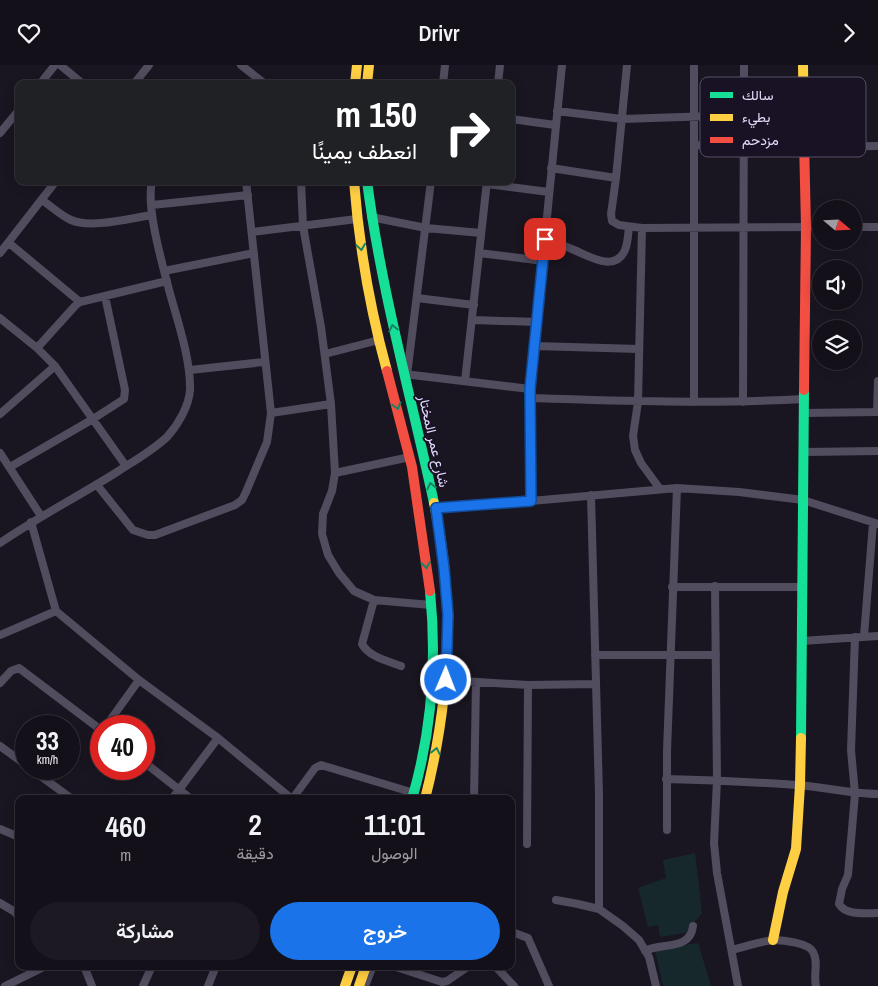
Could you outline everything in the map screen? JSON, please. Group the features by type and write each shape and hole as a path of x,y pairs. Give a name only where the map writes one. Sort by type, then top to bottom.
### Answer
{"street":[{"path":"43,80 55,65"},
{"path":"60,65 78,80"},
{"path":"137,80 149,65"},
{"path":"241,65 260,80"},
{"path":"355,80 357,65"},
{"path":"367,80 369,65"},
{"path":"443,80 445,65"},
{"path":"498,80 500,65"},
{"path":"531,501 530,389 562,65"},
{"path":"626,65 611,214 612,221 619,225 642,228 812,227"},
{"path":"694,65 694,402"},
{"path":"557,111 622,119 700,118"},
{"path":"0,133 15,115"},
{"path":"515,120 556,125"},
{"path":"694,145 700,145"},
{"path":"743,402 744,157"},
{"path":"774,940 783,892 796,849 800,785 805,453 805,157"},
{"path":"551,168 616,178"},
{"path":"0,253 53,185"},
{"path":"0,543 146,454 168,436 183,415 190,392 190,371 164,271 152,215 151,185"},
{"path":"97,485 133,530 148,535 155,535 235,505 242,500 246,492 267,442 271,413 264,362 247,185"},
{"path":"301,185 303,227 325,354 331,404 335,473 332,491 322,514 322,533 328,555 338,573 354,591 374,600 431,605"},
{"name":"شارع عمر المختار","path":"354,185 357,219 370,301 410,457 421,523 431,605 433,634 427,725 420,772 413,795"},
{"name":"شارع عمر المختار","path":"367,185 371,217 386,298 406,375 436,508 444,568 448,615 446,680 438,740 426,795"},
{"path":"431,185 406,375 530,389"},
{"path":"465,381 487,185"},
{"path":"501,185 549,192"},
{"path":"152,205 248,195"},
{"path":"42,200 72,221 93,223 152,215"},
{"path":"371,217 426,228 481,233"},
{"path":"252,232 357,219"},
{"path":"545,239 595,260 612,261 620,257 626,249 629,227"},
{"path":"862,227 878,227"},
{"path":"642,228 638,402 633,436 635,450 641,463 660,489"},
{"path":"9,243 80,302"},
{"path":"164,271 254,253"},
{"path":"479,253 544,261"},
{"path":"37,348 80,302 167,281"},
{"path":"10,467 124,399 126,394 105,296"},
{"path":"370,301 386,298"},
{"path":"417,298 474,305"},
{"path":"0,318 56,366 126,467"},
{"path":"472,320 538,322"},
{"path":"325,354 380,340"},
{"path":"535,346 639,349"},
{"path":"190,371 264,362"},
{"path":"0,414 56,366"},
{"path":"804,413 878,412 878,381"},
{"path":"531,398 638,402 743,402 804,399"},
{"path":"271,413 331,404"},
{"path":"805,453 878,451"},
{"path":"0,453 41,517"},
{"path":"335,473 410,457"},
{"path":"436,508 677,487 739,491 803,499 876,523 864,636"},
{"path":"666,829 672,587 677,487"},
{"path":"591,495 596,655 600,909"},
{"path":"32,522 56,611 139,680 218,738 288,795"},
{"path":"715,586 717,780 714,843 717,873 738,986"},
{"path":"672,587 803,587"},
{"path":"374,600 362,644 371,654 401,666"},
{"path":"0,635 56,611"},
{"path":"801,641 878,636"},
{"path":"855,637 851,750 855,794 848,875 842,889 839,904 842,909 847,911 878,913"},
{"path":"596,655 716,655"},
{"path":"1,680 14,669 19,668 90,722"},
{"path":"114,715 139,680"},
{"path":"446,680 528,685 596,685"},
{"path":"474,795 476,682"},
{"path":"527,844 528,685"},
{"path":"175,795 218,738"},
{"path":"0,746 15,757"},
{"path":"296,795 315,768 321,765 410,795"},
{"path":"155,770 187,795"},
{"path":"666,779 800,785 855,794 878,794"},
{"path":"46,780 67,795"},
{"path":"0,829 15,835"},
{"path":"556,900 600,909 639,940 649,957 656,986"},
{"path":"0,903 15,910"},
{"path":"645,951 655,947 683,942 691,936 693,926"},
{"path":"515,932 528,937 549,986"},
{"path":"732,949 774,940 809,947 814,952 814,979 816,986"},
{"path":"5,986 38,970"},
{"path":"86,970 92,986"},
{"path":"143,986 150,970"},
{"path":"208,986 214,970"},
{"path":"345,986 351,970"},
{"path":"359,986 365,970"},
{"path":"365,986 371,970"},
{"path":"404,970 441,984 463,970"},
{"path":"498,970 511,985"}],"shaded area":[{"path":"695,853 702,913 685,933 660,937 658,925 648,927 638,888 666,878 663,860"},
{"path":"698,943 711,986 663,986 655,950"}],"traffic: fast":[{"path":"368,185 388,303 434,503"},
{"path":"801,738 804,390"},
{"path":"413,795 424,748 431,696 433,643 430,591"}],"traffic: slow":[{"path":"355,80 357,65"},
{"path":"367,80 369,65"},
{"path":"803,65 803,77"},
{"path":"354,185 366,277 387,371"},
{"path":"426,795 440,725 445,689 447,652 445,578 441,540 434,503"},
{"path":"773,940 783,892 796,849 801,738"},
{"path":"345,986 351,970"},
{"path":"359,986 365,970"}],"traffic: jam":[{"path":"804,157 806,227 804,390"},
{"path":"387,371 412,467 430,591"}],"route":[{"path":"446,680 448,615 436,508 531,501 530,389 545,239"}]}
